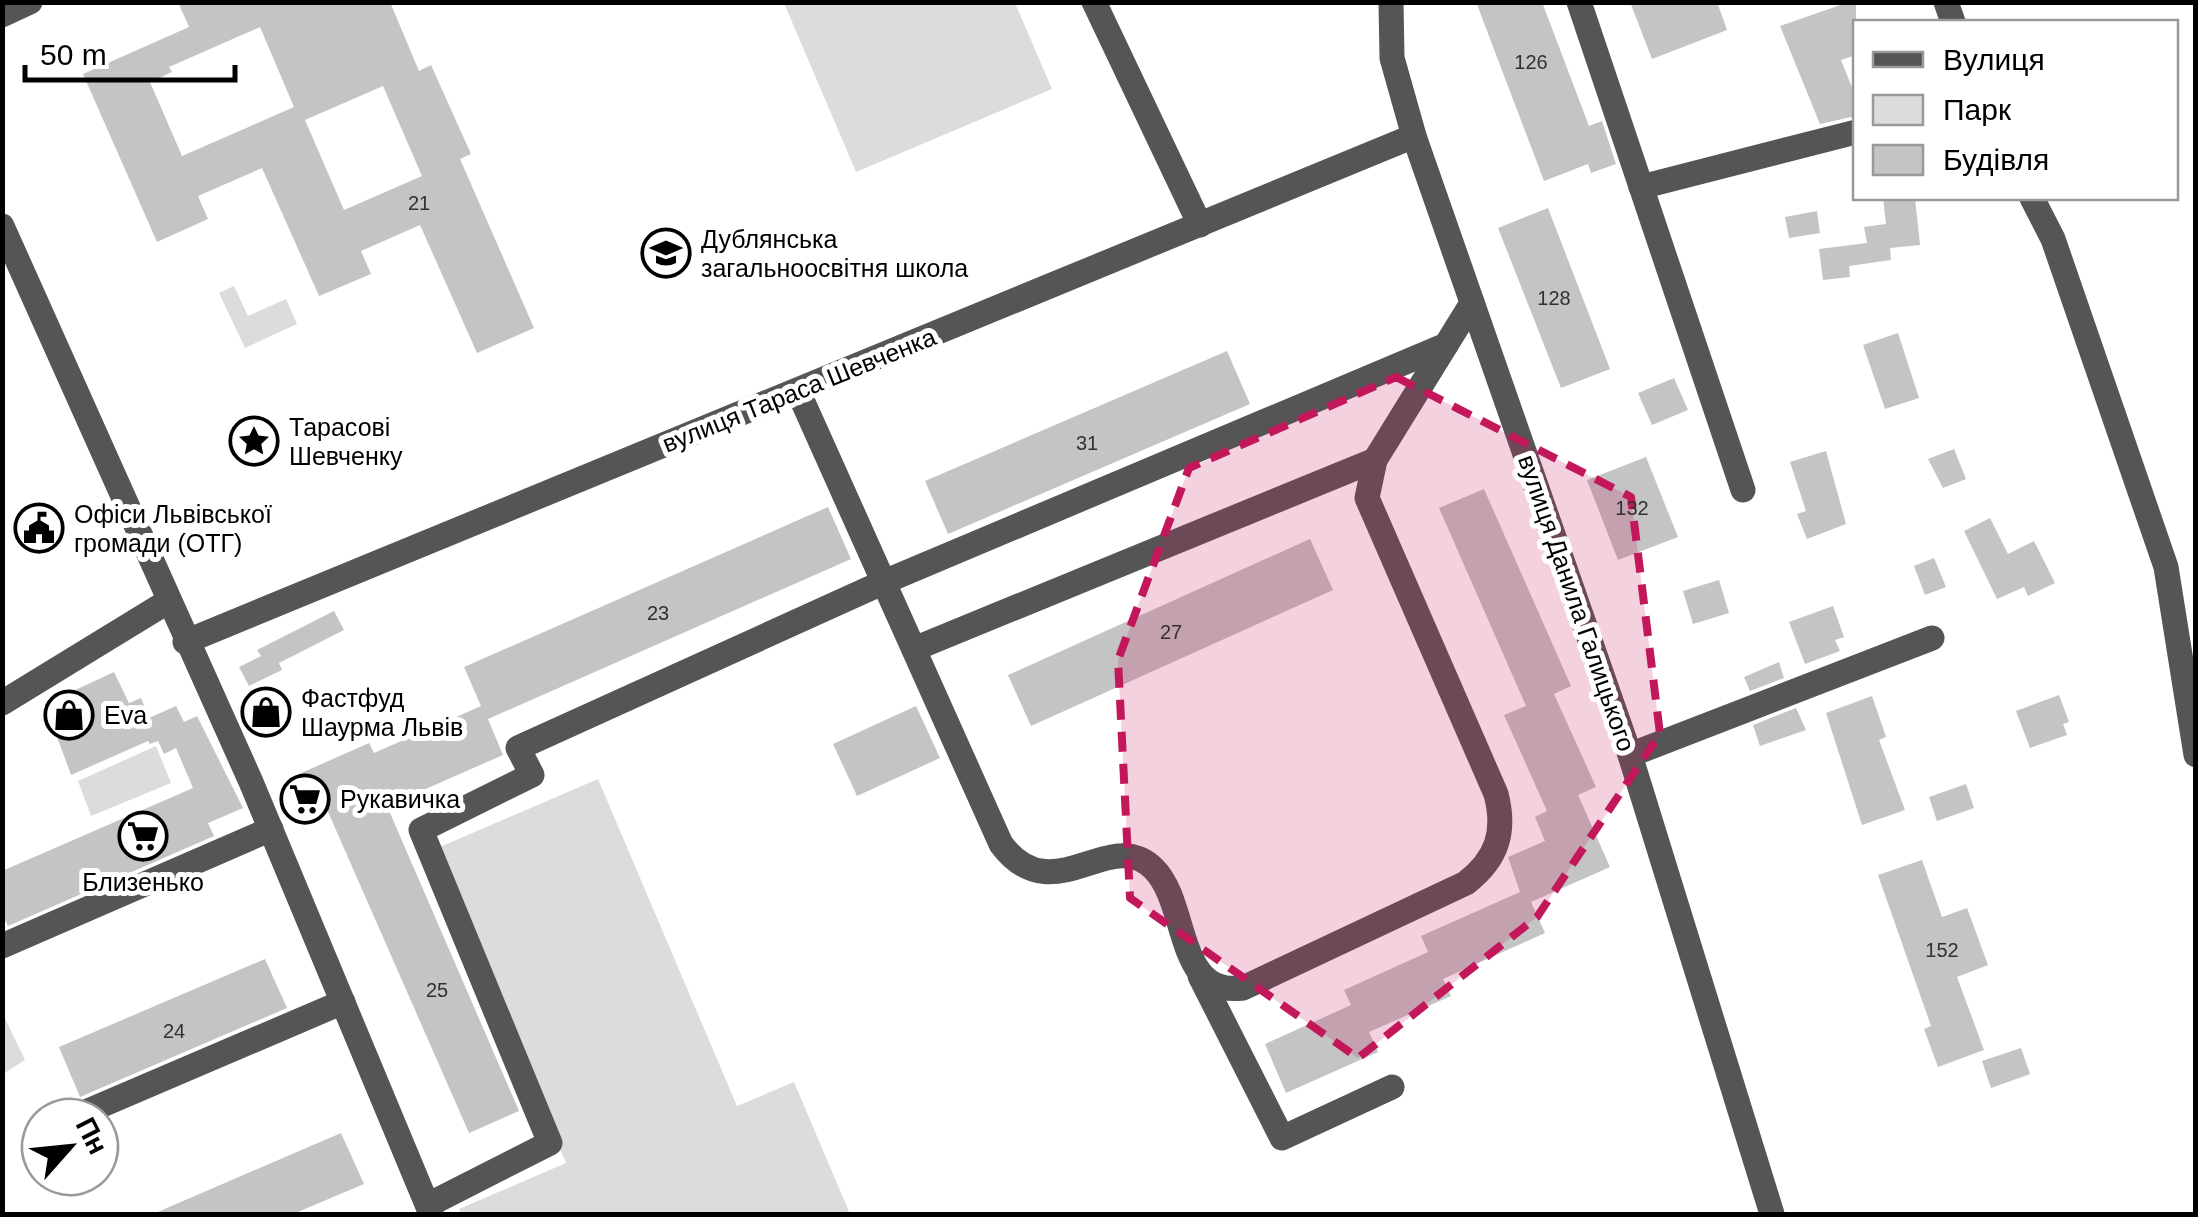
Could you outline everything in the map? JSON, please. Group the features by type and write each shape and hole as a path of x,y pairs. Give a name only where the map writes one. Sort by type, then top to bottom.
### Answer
{"street":[{"path":"2,15 30,2"},
{"path":"1094,2 1200,225"},
{"name":"вулиця Данила Галицького","path":"1390,2 1392,58 1414,136 1630,755 1770,1210"},
{"path":"1579,2 1743,490"},
{"path":"1641,187 1853,133"},
{"name":"вулиця Тараса Шевченка","path":"185,642 1414,136"},
{"path":"2033,200 2053,239 2166,567 2196,755"},
{"path":"2,226 270,829 430,1210 550,1144 420,830 532,775 518,748 884,582 1446,345"},
{"path":"1198,971 1217,987 1243,988 1466,882 1494,854 1501,824 1496,794 1367,498 1375,460 1472,303"},
{"path":"798,390 1012,858 1042,873 1060,873 1115,856 1142,860 1162,879 1198,971 1282,1138 1392,1087"},
{"path":"914,649 1375,460"},
{"path":"2,703 167,602"},
{"path":"1630,755 1932,638"},
{"path":"2,946 270,829"},
{"path":"120,1097 343,1002"}],"highlighted area":[{"path":"1396,377 1631,497 1660,734 1537,917 1358,1058 1130,898 1118,660 1189,468"}],"green space":[{"path":"784,3 1015,3 1052,89 856,172"},
{"path":"234,286 248,316 286,299 297,324 245,348 219,293"},
{"path":"156,746 171,783 91,816 78,781"},
{"path":"598,779 737,1106 794,1082 850,1214 461,1214 459,1209 566,1163 433,850"},
{"path":"2,1012 25,1060 3,1074 2,1074"}],"building":[{"path":"178,2 390,2 419,71 431,65 471,154 460,159 534,328 477,353 420,225 361,251 371,274 319,296 262,168 198,196 208,219 157,242 83,74 189,27","holes":["260,27 294,107 182,156 150,82 172,72 169,67","383,86 422,176 344,210 305,120"]},
{"path":"1476,2 1542,2 1589,126 1602,121 1616,164 1591,173 1588,164 1544,181"},
{"path":"1630,2 1717,2 1727,30 1652,59"},
{"path":"1856,2 1853,56 1841,60 1853,90 1853,117 1820,124 1780,26"},
{"path":"1883,200 1915,200 1920,245 1890,248 1891,260 1849,266 1850,277 1823,280 1819,249 1867,243 1864,227 1886,224"},
{"path":"1548,208 1610,369 1561,388 1498,228"},
{"path":"1817,211 1820,233 1789,238 1785,217"},
{"path":"1898,333 1919,398 1885,409 1863,345"},
{"path":"1227,351 1250,404 948,534 925,481"},
{"path":"1674,378 1688,410 1652,425 1638,393"},
{"path":"1954,449 1966,479 1943,488 1928,459"},
{"path":"1826,451 1846,524 1807,539 1797,514 1806,511 1790,462"},
{"path":"1646,457 1678,537 1618,560 1587,480"},
{"path":"1484,489 1571,686 1554,694 1596,787 1578,795 1610,867 1531,902 1545,933 1443,979 1451,996 1369,1032 1378,1052 1286,1093 1265,1044 1351,1005 1344,990 1428,952 1421,936 1520,892 1508,857 1545,841 1535,817 1547,811 1504,715 1526,706 1439,508"},
{"path":"828,507 851,559 488,719 503,755 387,806 519,1111 469,1133 325,805 314,809 299,774 369,743 374,753 481,706 464,667"},
{"path":"1990,518 2008,554 2034,541 2055,583 2028,596 2024,587 1997,599 1964,531"},
{"path":"1310,539 1333,590 1031,726 1008,675"},
{"path":"1934,558 1946,587 1925,595 1914,566"},
{"path":"1719,580 1729,613 1693,624 1683,591"},
{"path":"1833,606 1844,637 1835,640 1840,651 1805,664 1789,622"},
{"path":"334,611 344,630 279,663 282,670 249,686 239,667 261,656 257,650"},
{"path":"1779,662 1784,678 1750,691 1744,677"},
{"path":"114,672 129,703 141,698 149,718 176,706 184,722 197,716 243,808 208,823 214,836 8,926 2,914 2,871 193,788 176,748 164,754 158,741 148,741 71,775 45,704"},
{"path":"2059,695 2069,722 2063,724 2067,735 2030,748 2016,711"},
{"path":"1872,696 1886,737 1879,740 1905,810 1862,825 1826,713"},
{"path":"916,706 940,758 857,796 833,744"},
{"path":"1796,708 1806,730 1760,746 1753,725"},
{"path":"1966,784 1974,808 1937,821 1929,797"},
{"path":"1922,860 1942,917 1967,908 1988,965 1957,977 1984,1050 1938,1067 1924,1029 1931,1026 1878,875"},
{"path":"265,959 287,1008 80,1097 59,1047"},
{"path":"2021,1048 2030,1074 1991,1088 1982,1061"},
{"path":"341,1133 364,1184 293,1214 153,1214"}],"place":[{"name":"Дублянська загальноосвітня школа","path":"666,253"},
{"name":"Тарасові Шевченку","path":"254,441"},
{"name":"Офіси Львівської громади (ОТГ)","path":"39,528"},
{"name":"Фастфуд Шаурма Львів","path":"266,712"},
{"name":"Eva","path":"69,715"},
{"name":"Рукавичка","path":"305,799"},
{"name":"Близенько","path":"143,836"}]}
